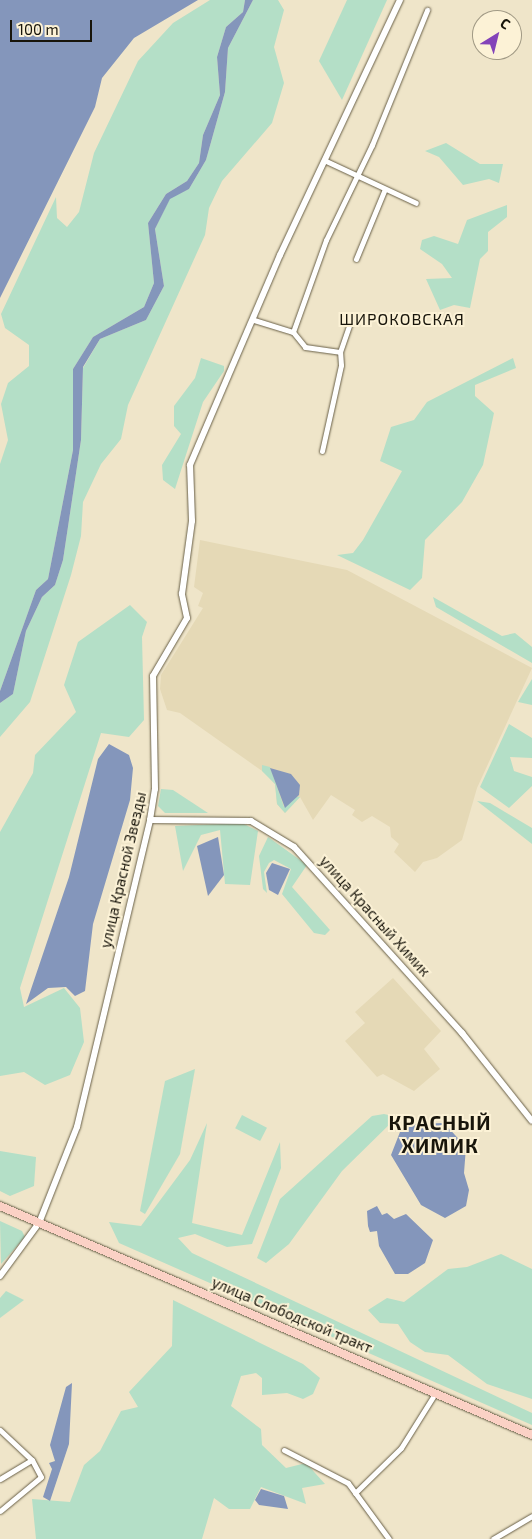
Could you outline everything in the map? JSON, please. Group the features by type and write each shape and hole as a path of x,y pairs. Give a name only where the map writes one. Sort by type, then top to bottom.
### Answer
{"main road":[{"name":"улица Слободской тракт","path":"0,1206 436,1391 532,1435"}],"street":[{"name":"улица Красной Звезды","path":"0,1276 39,1222 77,1127 150,820 156,789 153,676 187,618 182,594 192,521 190,465 254,320 280,255 326,161 400,0"},
{"path":"293,332 355,175 372,145 427,10"},
{"path":"326,161 384,191 416,203"},
{"path":"356,259 384,191"},
{"path":"322,451 342,365 340,352 352,318"},
{"path":"254,320 293,332 305,347 340,352"},
{"name":"улица Красный Химик","path":"150,820 251,821 288,842 313,865 462,1033 532,1121"},
{"path":"355,1493 401,1448 436,1391"},
{"path":"0,1430 32,1460 40,1480 0,1511"},
{"path":"284,1450 345,1480 389,1539"},
{"path":"0,1479 32,1460"},
{"path":"493,1539 532,1516"}],"shaded area":[{"path":"200,540 347,570 532,668 477,788 462,840 437,858 423,862 415,872 394,852 399,844 391,837 390,827 372,816 362,822 352,815 355,810 331,795 313,820 300,797 285,813 277,804 275,784 265,773 180,713 167,710 160,689 161,675 203,608 198,606 203,593 194,587"},
{"path":"393,978 441,1031 424,1049 440,1069 414,1091 383,1074 377,1077 345,1041 365,1023 355,1012"}],"green space":[{"path":"210,0 245,0 243,12 226,27 217,57 220,95 203,135 199,163 187,181 166,194 148,223 154,283 144,307 93,337 73,369 73,450 48,579 36,590 0,691 0,464 8,440 1,404 8,383 29,366 29,345 5,328 1,314 56,197 57,218 67,227 79,212 94,153 138,61 173,23"},
{"path":"253,0 278,0 284,10 274,47 284,83 272,123 222,181 209,208 205,235 128,405 121,439 101,464 83,502 81,536 71,575 30,702 0,737 0,703 13,694 26,631 42,597 55,585 63,560 81,440 83,368 100,339 146,320 164,286 155,229 170,198 189,189 206,160 225,92 228,48"},
{"path":"347,0 387,0 342,100 319,61"},
{"path":"446,143 480,164 503,164 499,183 489,179 463,185 439,157 425,151"},
{"path":"507,205 507,217 488,232 488,251 480,259 470,308 454,305 440,310 426,279 452,278 442,264 420,249 422,240 434,236 458,244 467,220"},
{"path":"201,358 224,366 224,371 203,402 175,489 163,480 162,465 181,434 174,426 174,406 195,378"},
{"path":"513,358 516,368 475,385 475,396 494,413 483,465 462,502 425,540 422,578 410,590 337,555 353,553 363,540 402,471 380,461 391,427 414,420 427,402"},
{"path":"433,597 502,636 515,633 532,647 532,663 436,607"},
{"path":"130,605 147,622 142,637 144,720 129,737 101,733 20,988 24,1007 64,988 80,1008 84,1042 70,1075 45,1085 24,1072 0,1076 0,832 33,773 35,755 76,712 64,685 78,642"},
{"path":"532,679 532,705 518,702"},
{"path":"509,724 532,738 532,758 510,757 514,771 532,777 532,786 509,808 480,787"},
{"path":"262,765 270,767 284,807 292,796 300,797 285,813 277,804 275,784 262,771"},
{"path":"161,789 173,790 208,813 165,813 158,806"},
{"path":"477,801 490,803 532,828 532,844"},
{"path":"242,823 258,831 250,885 225,884 220,830 201,835 183,871 175,826"},
{"path":"268,837 307,865 292,887 330,930 325,935 314,933 282,894 291,869 274,860 269,863 264,872 267,893 263,889 259,856"},
{"path":"195,1069 180,1154 145,1214 140,1211 165,1081"},
{"path":"384,1114 397,1117 342,1171 289,1244 266,1263 257,1258 280,1199 372,1116"},
{"path":"242,1115 267,1128 260,1141 235,1128"},
{"path":"207,1123 192,1223 242,1235 280,1142 281,1168 252,1244 227,1247 195,1234 178,1238 192,1253 532,1413 532,1425 119,1243 109,1222 141,1226 190,1160"},
{"path":"0,1151 36,1157 34,1186 10,1196 0,1191"},
{"path":"0,1221 22,1231 25,1237 1,1264"},
{"path":"501,1254 532,1269 532,1399 487,1384 448,1355 425,1352 410,1342 398,1324 380,1323 368,1310 387,1298 404,1302 448,1269 467,1267"},
{"path":"6,1291 24,1300 0,1318 0,1298"},
{"path":"173,1300 303,1364 320,1378 313,1394 303,1399 287,1393 262,1395 262,1378 256,1373 241,1376 231,1406 261,1429 262,1445 286,1468 306,1463 325,1484 302,1488 306,1504 261,1487 250,1509 229,1509 214,1498 202,1539 36,1539 32,1499 70,1502 84,1465 100,1451 121,1411 138,1407 129,1392 172,1346"}],"water":[{"path":"0,0 198,0 134,38 102,78 95,107 0,298"},
{"path":"245,0 253,0 228,48 225,92 206,160 189,189 170,199 155,229 164,286 146,320 100,339 83,367 81,440 63,560 55,585 42,597 26,631 13,694 0,703 0,691 36,590 48,579 73,450 73,369 93,337 144,307 154,283 148,223 166,194 187,181 199,163 203,135 220,95 217,57 226,27 243,12"},
{"path":"109,744 129,755 133,768 130,800 93,924 85,991 75,996 66,987 48,988 26,1004 69,877 98,759"},
{"path":"270,768 291,774 300,785 299,795 285,808"},
{"path":"218,837 224,875 208,896 197,846"},
{"path":"272,863 290,869 278,895 269,890 266,873"},
{"path":"444,1123 466,1147 464,1173 469,1190 466,1206 445,1218 421,1205 391,1155 400,1132 413,1124"},
{"path":"377,1206 382,1215 387,1213 394,1219 406,1214 433,1240 425,1263 408,1274 395,1274 379,1246 377,1231 370,1232 367,1211"},
{"path":"72,1383 69,1444 50,1501 43,1497 52,1469 49,1463 55,1461 50,1445 66,1387"},
{"path":"261,1489 284,1496 288,1509 259,1505 255,1500"}],"district":[{"name":"ШИРОКОВСКАЯ","path":"402,319"},
{"name":"КРАСНЫЙ ХИМИК","path":"440,1134"}]}
